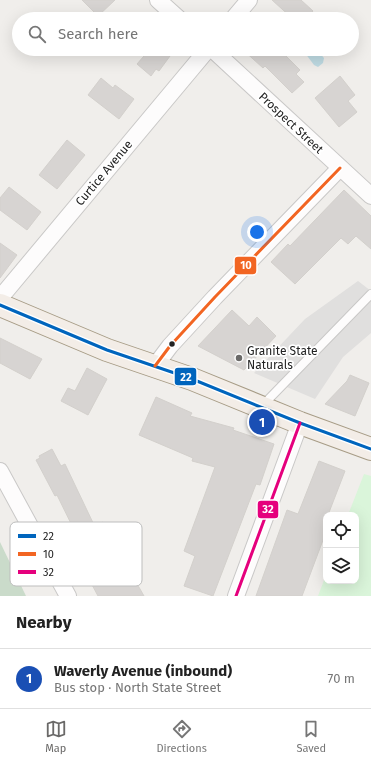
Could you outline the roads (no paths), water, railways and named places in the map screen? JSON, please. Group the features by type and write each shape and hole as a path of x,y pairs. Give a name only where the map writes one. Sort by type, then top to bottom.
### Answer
{"main road":[{"path":"0,305 108,350 155,366 371,449"}],"street":[{"path":"158,0 171,12"},
{"path":"239,12 248,0"},
{"name":"Curtice Avenue","path":"0,298 202,56"},
{"name":"Prospect Street","path":"220,56 371,196"},
{"path":"155,366 170,346 215,297 340,168"},
{"path":"236,596 300,423"},
{"path":"0,471 28,522"},
{"path":"63,586 68,596"}],"lane":[{"path":"262,407 371,294"}],"water":[{"path":"307,56 322,56 324,58 323,63 318,67 314,65"}],"place":[{"name":"Granite State Naturals","path":"239,358"},
{"name":"Waverly Avenue (inbound)","path":"262,422"}]}
